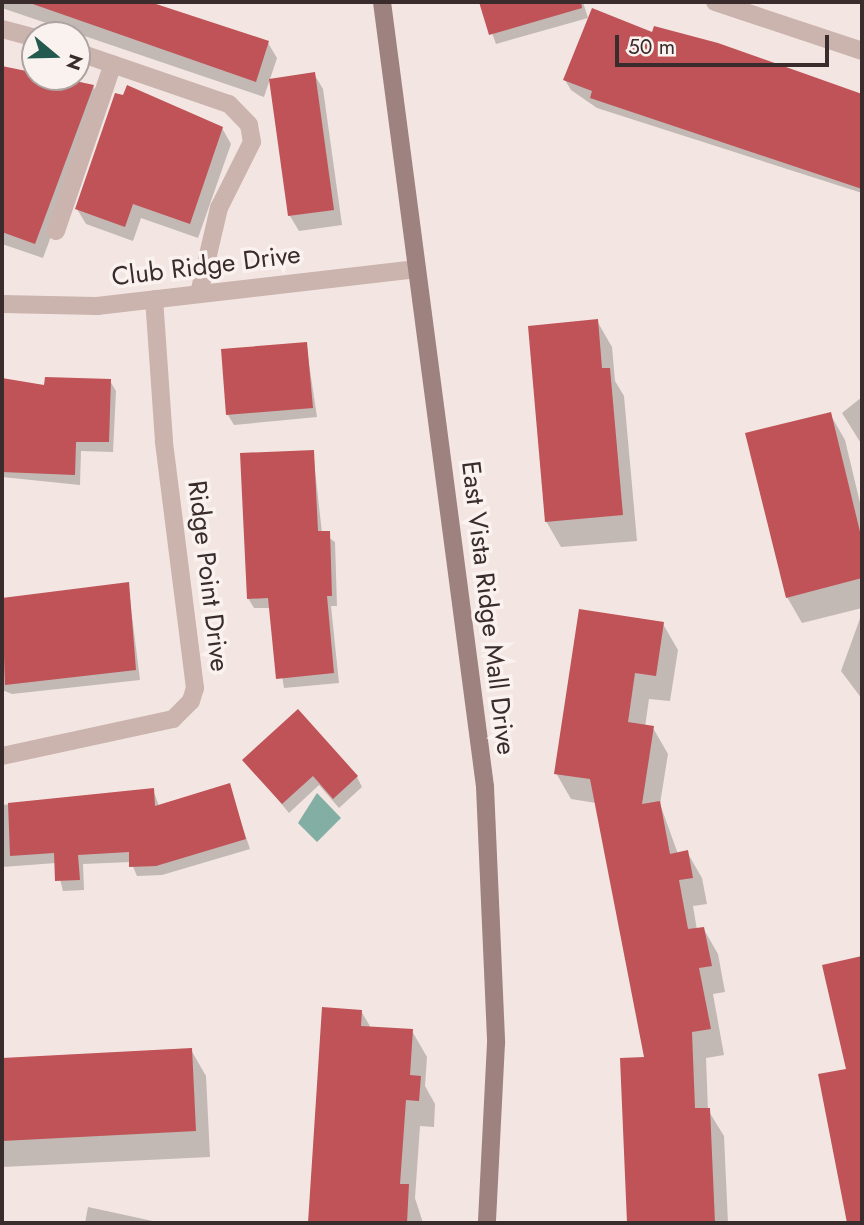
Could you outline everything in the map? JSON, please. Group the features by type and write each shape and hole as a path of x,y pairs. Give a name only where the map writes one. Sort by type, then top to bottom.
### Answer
{"main road":[{"name":"East Vista Ridge Mall Drive","path":"382,2 485,786 496,1043 487,1223"}],"street":[{"path":"715,2 862,51"},
{"path":"2,29 21,34"},
{"path":"91,57 229,104 252,133 219,208 199,293"},
{"path":"56,231 113,64"},
{"name":"Club Ridge Drive","path":"2,304 154,299 417,268"},
{"name":"Ridge Point Drive","path":"2,756 173,719 191,701 195,688 164,441 154,299"}],"water":[{"path":"317,793 341,818 317,842 298,823"}],"building":[{"path":"27,2 150,2 269,41 256,82 91,24 91,21 81,21"},
{"path":"479,2 581,2 582,8 489,35"},
{"path":"592,8 652,32 654,26 718,43 862,94 862,189 590,98 592,91 563,80"},
{"path":"2,66 21,70 21,91 91,91 91,84 94,85 35,244 2,232"},
{"path":"315,72 334,210 288,216 269,79"},
{"path":"127,85 223,127 190,224 133,204 125,227 75,209 115,93 123,95"},
{"path":"598,319 602,368 610,368 623,515 545,522 528,326"},
{"path":"307,342 313,408 226,415 221,349"},
{"path":"45,377 111,379 109,442 76,442 75,475 2,472 2,378 44,385"},
{"path":"831,412 862,540 862,578 786,598 745,433"},
{"path":"314,450 318,531 330,531 332,596 327,596 334,673 276,679 268,598 247,599 240,453"},
{"path":"129,582 136,670 5,685 2,598"},
{"path":"579,609 664,622 656,676 635,673 628,722 654,726 642,804 660,801 670,854 688,850 693,878 679,880 688,929 704,927 712,966 699,968 711,1029 692,1032 695,1108 710,1108 715,1223 627,1223 620,1058 644,1057 590,779 554,774"},
{"path":"298,709 358,776 333,799 313,776 282,804 242,760"},
{"path":"230,783 246,839 156,866 129,867 129,852 78,855 80,880 55,881 54,853 10,856 8,803 154,788 155,806"},
{"path":"862,956 862,1223 847,1223 818,1074 846,1069 822,965"},
{"path":"322,1007 362,1010 361,1026 413,1029 410,1075 421,1076 419,1101 406,1100 400,1184 409,1184 407,1223 308,1223"},
{"path":"192,1048 196,1131 2,1141 2,1058"}]}
